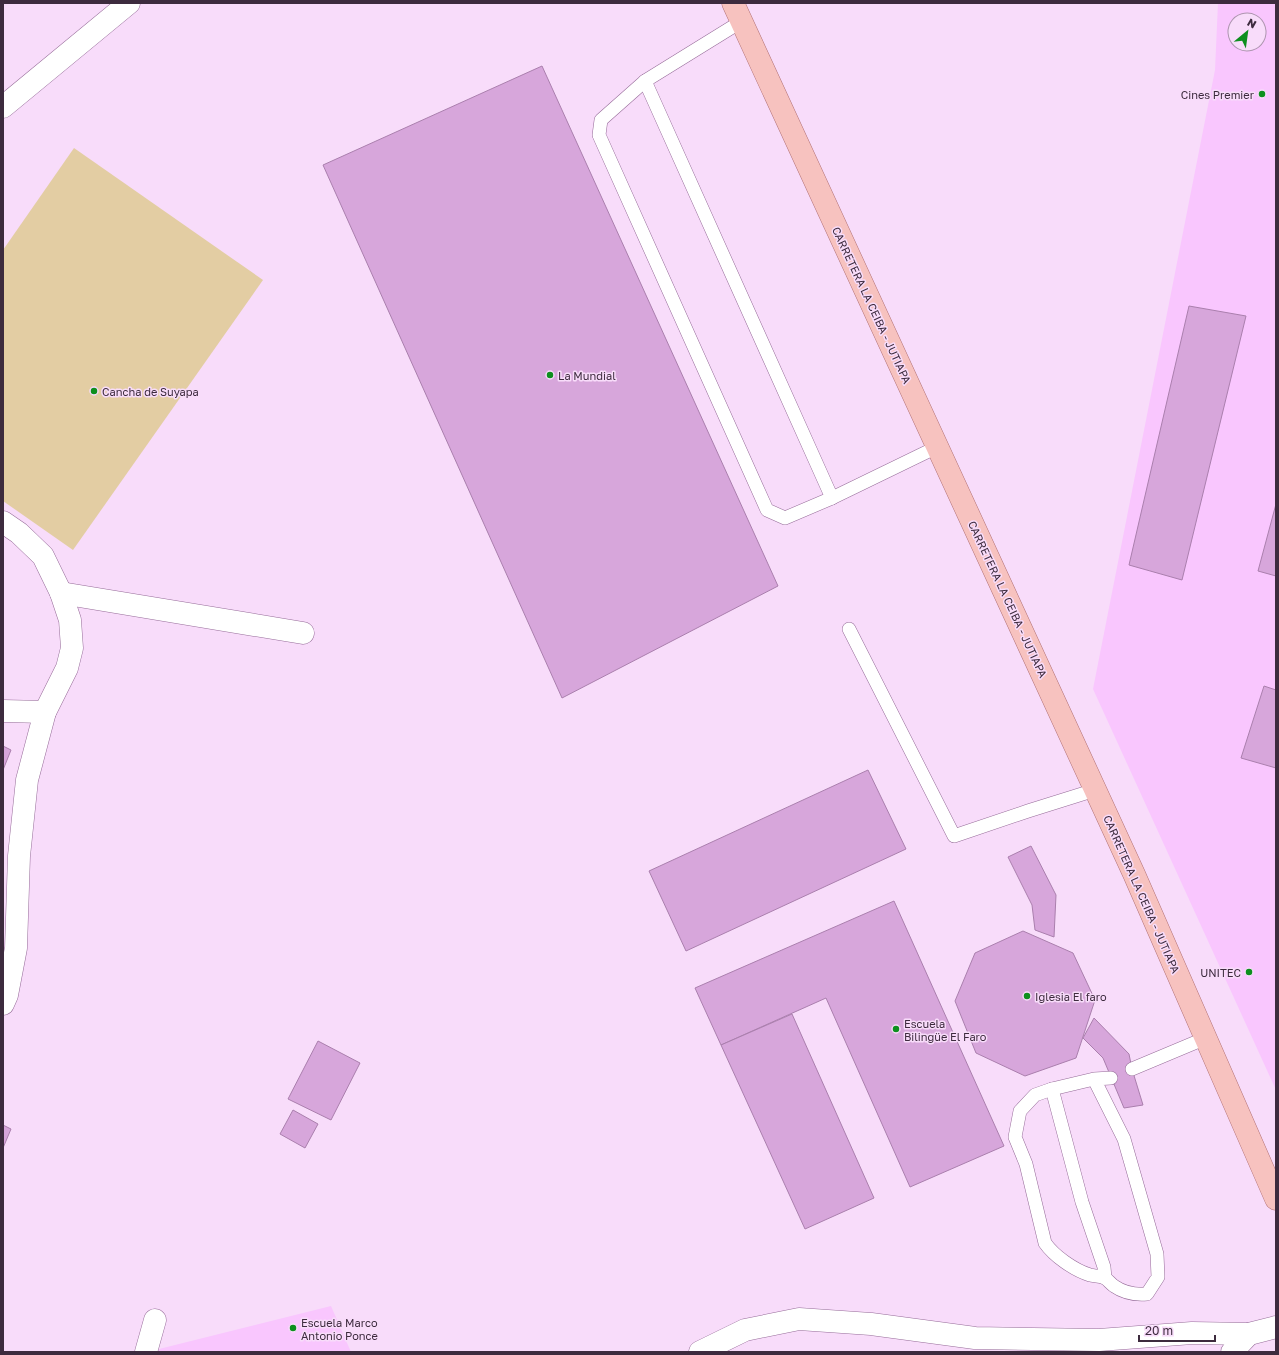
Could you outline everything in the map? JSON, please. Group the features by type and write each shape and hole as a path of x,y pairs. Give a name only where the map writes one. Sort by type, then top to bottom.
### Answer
{"main road":[{"name":"CARRETERA LA CEIBA - JUTIAPA","path":"737,12 1095,790 1276,1199"}],"street":[{"path":"3,107 129,3"},
{"path":"3,522 19,533 43,556 61,593 70,620 72,648 67,668 45,712 27,780 19,856 16,948 7,995 3,1004"},
{"path":"61,593 303,633"},
{"path":"3,711 45,712"},
{"path":"700,1352 745,1330 799,1319 871,1324 975,1338 1099,1340 1192,1333 1249,1334 1276,1327"},
{"path":"146,1352 155,1320"},
{"path":"1232,1352 1249,1334"}],"lane":[{"path":"737,12 645,81 601,120 599,135 767,510 785,518 832,498 938,447"},
{"path":"645,81 832,498"},
{"path":"849,629 954,836 1095,790"},
{"path":"1132,1069 1206,1038"},
{"path":"1094,1079 1124,1139 1157,1254 1158,1277 1146,1294 1136,1295 1124,1292 1105,1278 1089,1275 1051,1252 1045,1243 1026,1164 1015,1137 1020,1111 1035,1095 1052,1089 1094,1079 1111,1078"},
{"path":"1052,1089 1082,1202 1104,1267 1105,1278"}],"shaded area":[{"path":"1218,3 1276,3 1276,1090 1093,689 1215,70"},
{"name":"Cancha de Suyapa","path":"74,148 263,280 73,550 3,501 3,250"},
{"name":"Escuela Marco Antonio Ponce","path":"331,1306 351,1352 158,1352 159,1349"}],"building":[{"name":"La Mundial","path":"542,66 778,586 562,698 323,165"},
{"path":"1189,306 1246,316 1182,580 1129,565"},
{"path":"1276,504 1276,576 1258,571"},
{"path":"1264,686 1276,690 1276,768 1241,758"},
{"path":"3,746 11,750 3,770"},
{"path":"868,770 906,849 686,951 649,871"},
{"path":"1031,846 1056,895 1054,937 1035,930 1032,905 1008,857"},
{"name":"Escuela Bilingüe El Faro","path":"894,901 1004,1146 910,1187 826,998 721,1045 695,988"},
{"path":"1023,931 1073,953 1095,1000 1076,1058 1025,1076 976,1053 955,1001 975,953"},
{"path":"792,1014 874,1198 805,1229 721,1045"},
{"path":"1094,1018 1129,1054 1143,1105 1124,1108 1103,1058 1083,1038"},
{"path":"318,1041 360,1063 331,1120 288,1099"},
{"path":"293,1110 318,1124 305,1148 280,1134"},
{"path":"3,1125 11,1129 3,1148"}],"place":[{"name":"Cines Premier","path":"1262,94"},
{"name":"La Mundial","path":"550,375"},
{"name":"Cancha de Suyapa","path":"94,391"},
{"name":"UNITEC","path":"1249,972"},
{"name":"Iglesia El faro","path":"1027,996"},
{"name":"Escuela Bilingüe El Faro","path":"896,1029"},
{"name":"Escuela Marco Antonio Ponce","path":"293,1328"}]}
